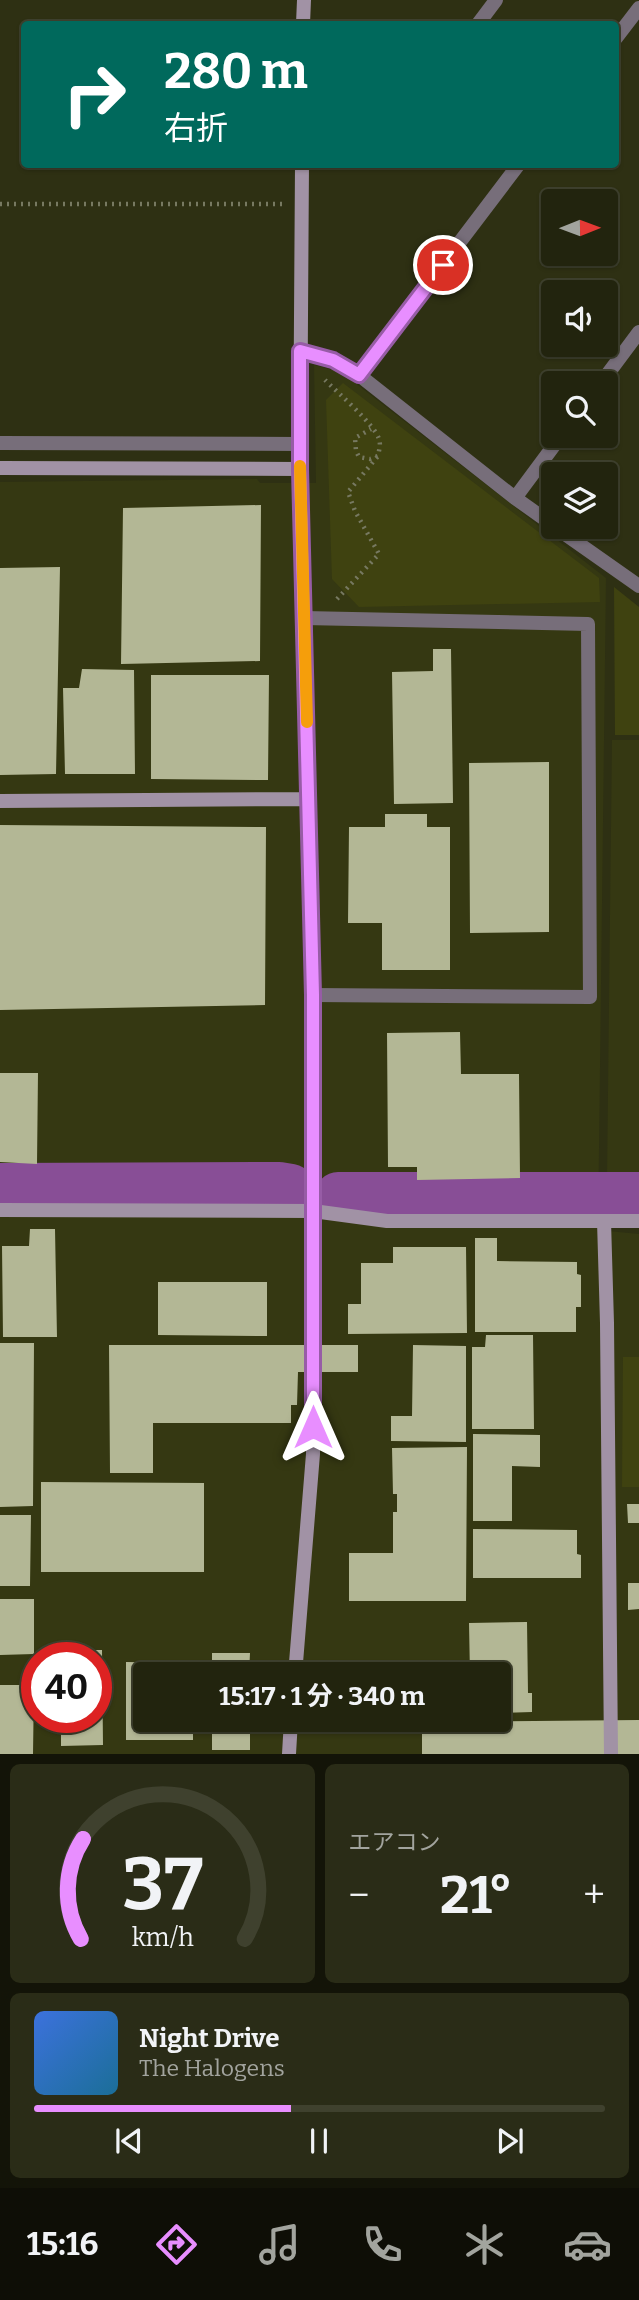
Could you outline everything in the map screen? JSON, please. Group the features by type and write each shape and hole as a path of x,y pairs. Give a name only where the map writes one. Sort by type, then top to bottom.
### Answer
{"street":[{"path":"303,21 304,0"},
{"path":"480,21 496,0"},
{"path":"619,34 639,6 634,0"},
{"path":"296,1662 313,1454 313,995 300,469 302,168"},
{"path":"359,375 516,168"},
{"path":"610,371 639,332"},
{"path":"300,351 333,360 359,375 541,517"},
{"path":"0,443 300,444"},
{"path":"514,498 552,448"},
{"path":"0,468 300,469"},
{"path":"572,539 639,586"},
{"path":"304,618 588,624 590,997 313,995"},
{"path":"0,801 308,799"},
{"path":"0,1210 313,1211 387,1221 639,1221"},
{"path":"604,1221 611,1754"},
{"path":"289,1754 290,1732"}],"path":[{"path":"0,204 301,204"},
{"path":"322,377 361,415 379,436 380,444 378,456 348,492 355,511 379,554 335,602"},
{"path":"371,429 355,438 356,451 359,457 370,459 378,456"}],"shaded area":[{"path":"314,365 341,372 541,527 541,539 556,539 606,578 598,1230 639,1234 639,1754 0,1754 0,482 257,479 260,483 316,483"},
{"path":"343,383 541,534 541,539 548,539 599,578 600,602 359,607 332,579 326,400"},
{"path":"614,587 639,607 639,735 615,735"},
{"path":"612,740 639,740 639,1181 607,1180"},
{"path":"623,1357 639,1357 639,1487 622,1487"}],"building":[{"path":"261,505 260,661 121,664 123,508"},
{"path":"60,567 56,774 0,775 0,568"},
{"path":"433,649 451,649 453,803 394,804 392,672 433,671"},
{"path":"82,669 134,670 135,774 65,774 63,688 79,688"},
{"path":"151,675 269,675 268,780 151,779"},
{"path":"549,762 549,932 470,933 469,763"},
{"path":"385,814 427,814 427,827 450,827 450,970 382,970 382,923 348,923 349,827 385,827"},
{"path":"0,825 266,827 265,1005 0,1010"},
{"path":"460,1032 461,1074 519,1074 520,1178 417,1180 417,1167 388,1167 387,1033"},
{"path":"0,1073 38,1073 37,1164 0,1162"},
{"path":"30,1229 55,1229 57,1337 3,1337 2,1246 29,1246"},
{"path":"475,1238 497,1238 497,1261 577,1262 577,1274 581,1275 581,1307 576,1307 576,1332 475,1332"},
{"path":"393,1247 466,1247 467,1333 348,1334 348,1304 361,1304 361,1263 393,1263"},
{"path":"158,1282 267,1282 267,1336 158,1335"},
{"path":"486,1335 533,1335 534,1429 472,1429 472,1347 485,1347"},
{"path":"0,1343 34,1343 33,1506 0,1507"},
{"path":"109,1345 358,1345 358,1372 298,1372 297,1405 291,1405 291,1423 153,1423 153,1473 110,1473"},
{"path":"413,1345 466,1346 466,1442 391,1441 391,1416 412,1416"},
{"path":"473,1434 540,1435 540,1467 512,1466 512,1521 473,1521"},
{"path":"467,1447 466,1601 349,1601 349,1553 393,1553 393,1512 397,1512 397,1494 393,1494 392,1448"},
{"path":"41,1482 204,1483 204,1572 41,1572"},
{"path":"627,1504 639,1504 639,1523 628,1523"},
{"path":"0,1515 31,1515 30,1586 0,1586"},
{"path":"473,1529 577,1530 581,1578 473,1578"},
{"path":"628,1583 639,1583 639,1609 628,1610"},
{"path":"0,1599 34,1599 34,1642 21,1642 21,1654 0,1655"},
{"path":"527,1622 528,1693 532,1693 532,1712 511,1713 511,1662 470,1662 469,1623"},
{"path":"212,1653 250,1653 250,1662 212,1662"},
{"path":"126,1662 133,1662 133,1732 193,1732 193,1740 126,1740"},
{"path":"0,1685 21,1685 21,1733 33,1733 33,1754 0,1754"},
{"path":"639,1720 639,1754 422,1754 422,1732 511,1732 511,1721"},
{"path":"212,1732 250,1732 250,1750 212,1750"},
{"path":"61,1733 103,1733 103,1745 61,1746"}],"waterway":[{"path":"0,1186 291,1187"},
{"path":"338,1195 639,1195"}],"slow traffic":[{"path":"300,466 307,722"}],"route":[{"path":"313,1427 313,995 300,469 300,351 333,360 359,375 443,265"}]}
